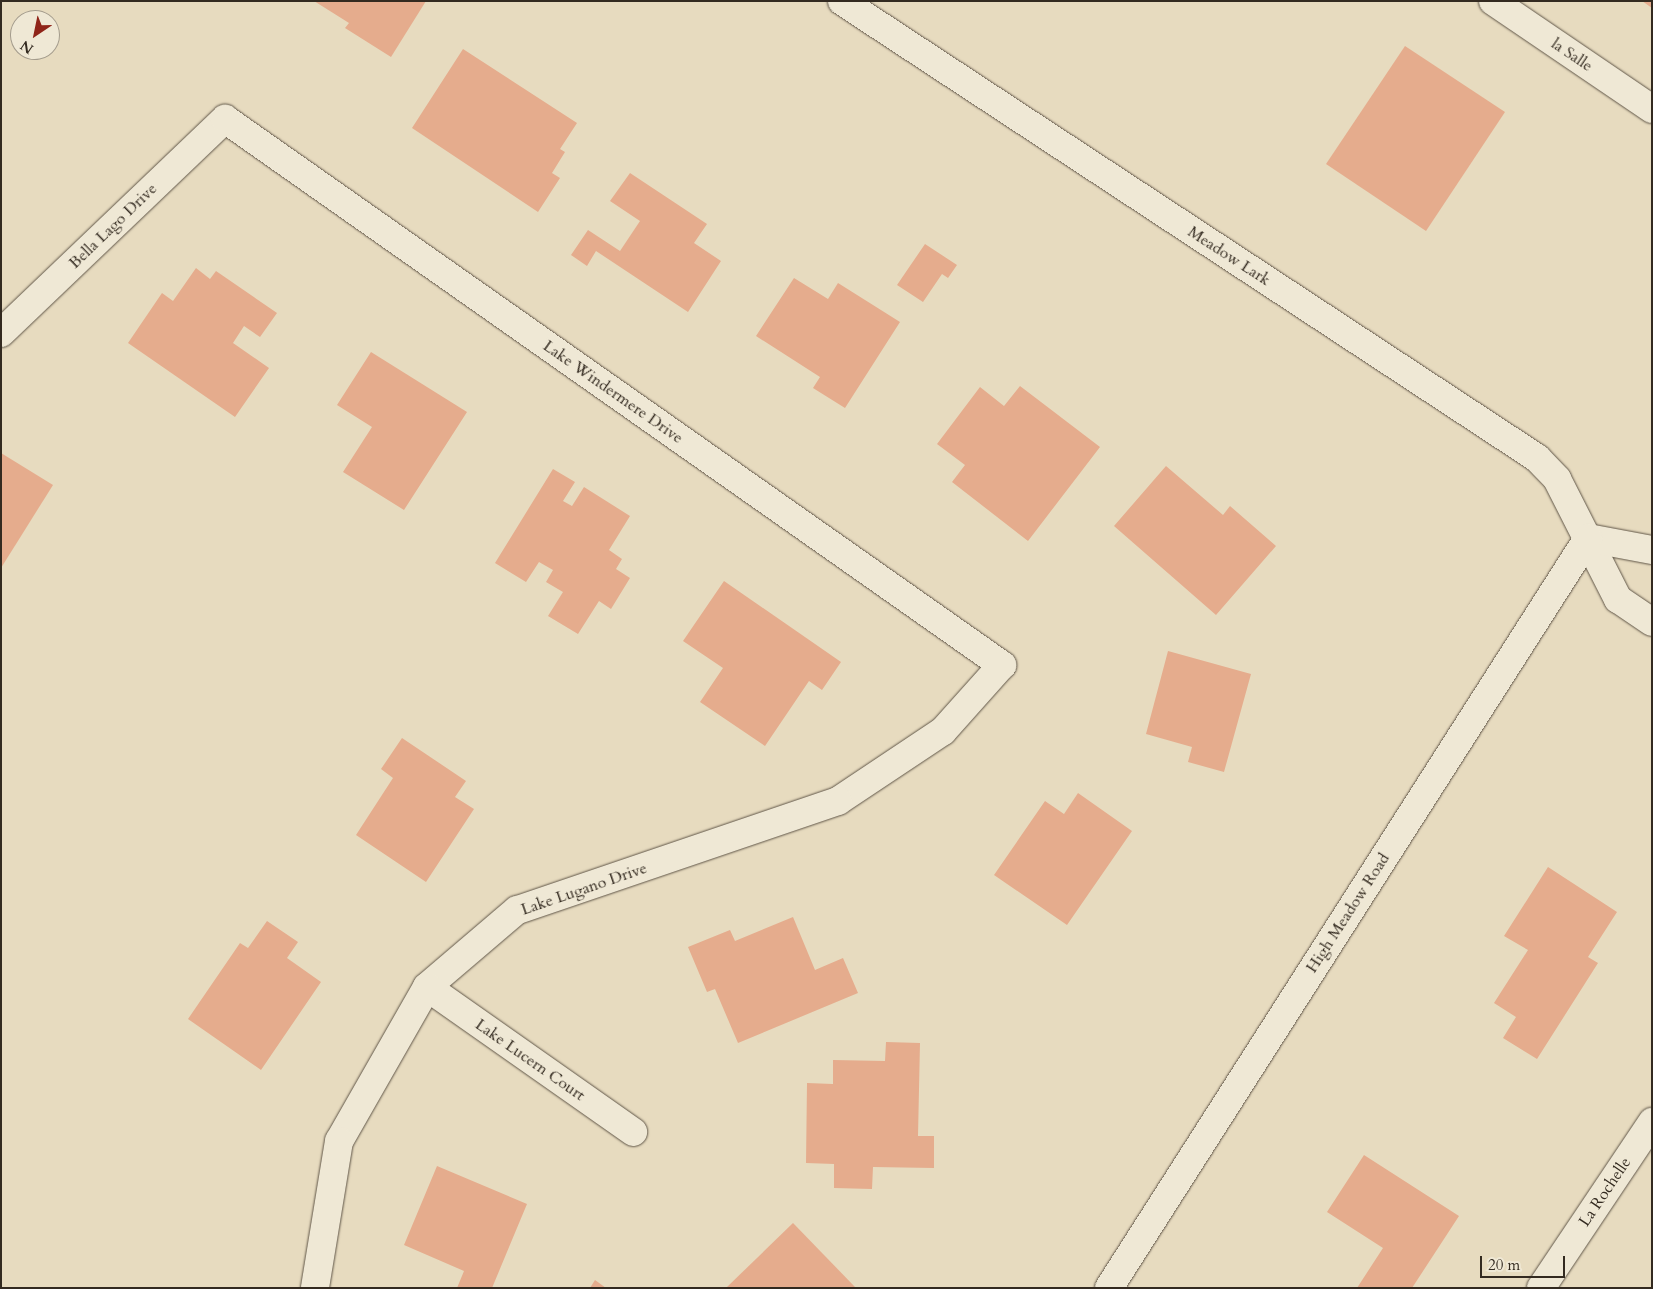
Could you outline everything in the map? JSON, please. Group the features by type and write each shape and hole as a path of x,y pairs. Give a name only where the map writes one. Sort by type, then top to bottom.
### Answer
{"street":[{"name":"Meadow Lark","path":"842,1 1537,458 1557,479 1618,599 1652,622"},
{"name":"la Salle","path":"1493,1 1652,109"},
{"name":"Bella Lago Drive","path":"1,333 225,119"},
{"name":"Lake Windermere Drive","path":"225,119 1002,665"},
{"path":"1588,538 1652,550"},
{"name":"High Meadow Road","path":"1108,1288 1588,538"},
{"name":"Lake Lugano Drive","path":"315,1288 339,1141 428,987 517,910 838,801 943,731 1002,665"},
{"name":"Lake Lucern Court","path":"428,987 633,1132"},
{"name":"La Rochelle","path":"1541,1288 1652,1122"}],"building":[{"path":"314,1 426,1 391,57 345,28 349,23"},
{"path":"1642,1 1652,1 1652,8"},
{"path":"1405,46 1505,112 1426,231 1326,164"},
{"path":"463,49 577,123 560,149 565,152 552,173 560,178 538,212 412,128"},
{"path":"630,173 707,224 694,243 721,261 688,312 596,251 587,266 571,255 588,230 620,251 640,221 610,201"},
{"path":"925,244 957,265 948,278 942,274 923,302 897,285"},
{"path":"196,268 210,279 216,271 277,313 260,337 244,326 233,343 269,368 235,417 128,343 162,293 173,301"},
{"path":"794,278 828,299 838,283 900,322 845,408 813,388 820,377 756,336"},
{"path":"371,352 467,412 404,510 343,472 372,427 337,405"},
{"path":"1020,386 1100,447 1028,541 952,482 965,465 937,444 980,387 1004,406"},
{"path":"1,453 53,485 1,568"},
{"path":"1166,466 1223,515 1230,506 1276,546 1216,615 1114,526"},
{"path":"553,469 575,482 563,501 572,506 584,487 630,516 609,550 622,559 616,569 630,578 611,609 599,601 578,634 548,616 563,592 546,582 553,570 539,562 526,582 495,563"},
{"path":"724,581 841,662 822,690 809,681 765,746 700,702 723,668 683,641"},
{"path":"1168,651 1251,674 1224,772 1188,762 1192,747 1146,734"},
{"path":"402,738 466,781 455,797 474,809 426,882 356,835 393,778 381,769"},
{"path":"1078,793 1132,831 1067,925 994,875 1045,801 1064,814"},
{"path":"1548,867 1617,912 1588,957 1598,963 1537,1059 1503,1038 1516,1017 1494,1003 1528,950 1504,936"},
{"path":"793,917 815,970 843,958 858,993 738,1043 715,989 707,992 688,947 730,930 735,941"},
{"path":"267,921 298,942 287,958 321,982 261,1070 188,1019 240,943 248,948"},
{"path":"886,1042 920,1043 918,1136 934,1136 934,1168 873,1167 872,1189 834,1188 834,1164 806,1163 807,1083 833,1084 833,1060 885,1061"},
{"path":"1364,1155 1459,1216 1412,1288 1357,1288 1383,1248 1327,1212"},
{"path":"437,1166 527,1204 492,1288 457,1288 464,1271 404,1245"},
{"path":"793,1223 856,1288 726,1288"},
{"path":"595,1280 606,1288 590,1288"}]}
